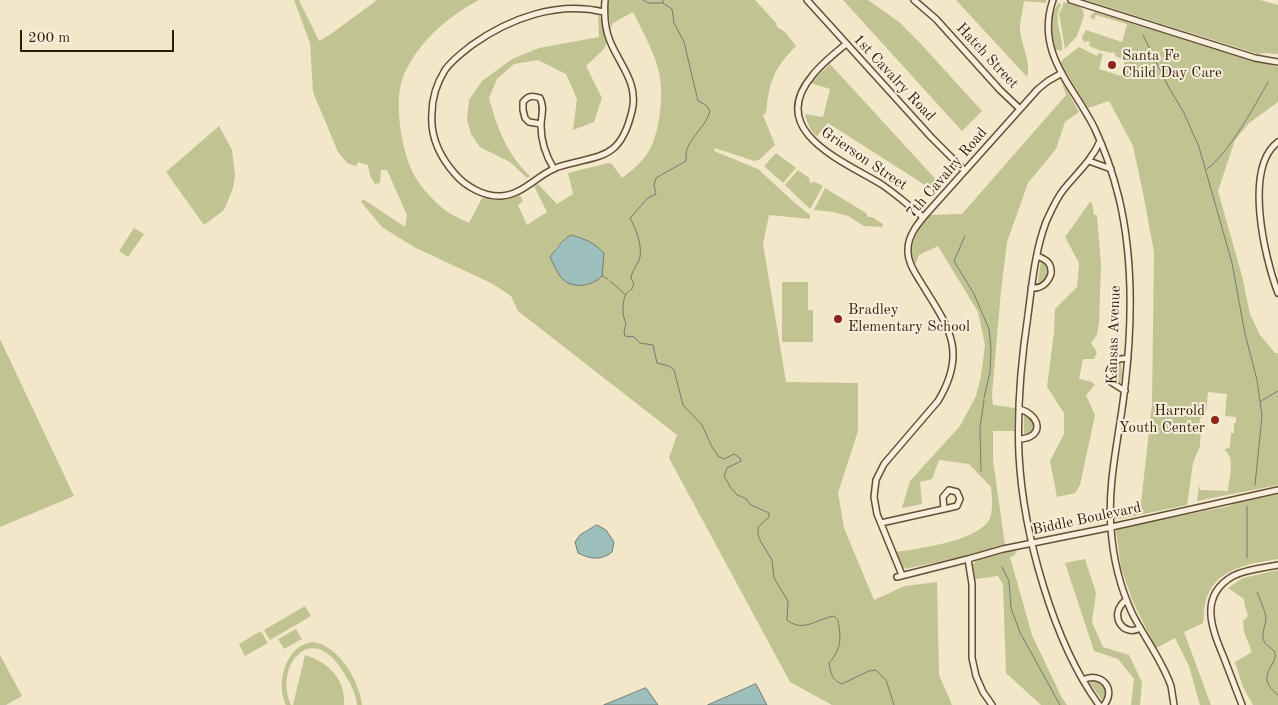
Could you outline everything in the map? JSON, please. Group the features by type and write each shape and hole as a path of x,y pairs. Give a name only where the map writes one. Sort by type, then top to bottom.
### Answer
{"street":[{"path":"604,12 572,8 528,16 498,28 456,58 446,68 435,92 431,123 438,149 447,165 458,177 469,186 491,196 504,196 513,194 554,169 603,156 616,145 629,123 633,108 632,84 609,40 604,12 605,0"},
{"name":"1st Cavalry Road","path":"807,0 965,172"},
{"name":"Hatch Street","path":"914,0 936,19 1000,90 1020,109"},
{"name":"Kansas Avenue","path":"1053,0 1048,12 1047,32 1051,52 1100,140 1119,200 1126,245 1130,292 1128,359 1112,485 1111,527 1117,566 1126,600 1171,687 1174,705"},
{"path":"1071,0 1255,58 1278,62"},
{"name":"Grierson Street","path":"846,44 812,75 803,90 798,106 803,128 811,140 828,154 882,185 923,217"},
{"name":"7th Cavalry Road","path":"900,576 877,514 874,497 876,480 884,464 938,401 945,390 952,367 950,332 939,310 911,266 908,257 908,247 913,232 923,217 1020,109 1048,81 1062,73"},
{"path":"541,124 529,122 525,118 523,102 526,98 533,96 540,98 543,105 542,142 554,169"},
{"path":"1099,705 1083,680 1056,622 1048,599 1033,544 1022,481 1019,439 1024,344 1031,288 1045,225 1056,202 1089,161 1100,140"},
{"path":"1278,142 1269,150 1265,159 1260,191 1263,239 1267,260 1278,293"},
{"path":"1089,161 1110,169"},
{"path":"1031,288 1045,284 1052,274 1050,264 1037,256"},
{"path":"1125,391 1111,382 1109,372 1114,362 1128,359"},
{"path":"1019,439 1026,439 1032,436 1036,431 1037,425 1032,414 1020,409"},
{"name":"Biddle Boulevard","path":"900,576 1003,548 1033,544 1278,490"},
{"path":"881,523 944,508"},
{"path":"968,559 972,584 972,658 976,676 983,692 992,705"},
{"path":"1242,705 1212,628 1211,608 1217,590 1233,576 1243,572 1278,565"},
{"path":"1126,600 1117,610 1120,624 1124,628 1131,630 1140,628"},
{"path":"1083,680 1088,677 1102,679 1109,690 1109,697 1104,705"}],"green space":[{"path":"294,0 299,0 319,41 377,0 479,0 456,14 434,32 416,53 409,65 403,77 399,101 403,144 417,180 446,211 469,223 482,198 500,200 520,195 523,201 518,205 527,225 547,212 534,186 538,184 557,204 573,194 568,173 608,163 612,164 622,178 644,158 655,136 661,100 660,78 656,62 633,12 613,23 611,29 608,10 609,0 756,1 776,23 777,27 785,32 796,46 782,61 774,76 766,113 763,115 775,145 759,160 754,161 715,148 714,151 758,169 810,215 810,219 769,215 763,244 786,382 858,383 858,431 838,493 844,528 874,600 905,586 937,582 939,675 952,705 832,705 790,682 669,458 677,435 518,311 511,296 493,284 414,247 382,227 361,202 363,199 405,227 407,215 387,170 381,170 380,183 375,184 370,176 368,165 358,162 356,166 347,163 338,152 313,92 310,43","holes":["571,235 604,253 603,266 554,250"]},
{"path":"843,0 868,0 899,22 982,111 962,131"},
{"path":"956,0 1046,0 1046,3 1024,1 1020,29 1027,60 1027,77"},
{"path":"1086,0 1260,0 1278,5 1278,54 1258,54"},
{"path":"1065,2 1080,7 1083,10 1084,16 1077,36 1065,49 1059,13"},
{"path":"1060,3 1058,22 1062,51 1056,50 1054,47 1051,30 1054,11"},
{"path":"1095,12 1278,67 1278,102 1249,123 1235,140 1218,191 1242,276 1250,314 1260,335 1275,353 1278,353 1278,485 1197,501 1199,485 1200,490 1228,491 1231,463 1228,453 1224,450 1230,447 1231,433 1234,433 1234,423 1236,423 1236,417 1225,416 1227,394 1208,392 1206,412 1202,411 1202,418 1200,418 1200,446 1193,463 1187,505 1119,519 1115,519 1115,510 1141,503 1152,404 1154,252 1133,146 1109,101 1088,108 1061,64 1062,60 1079,47 1097,56 1099,53 1103,54 1099,69 1121,76 1125,60 1115,56 1116,54 1112,52 1091,47 1088,45 1090,44 1089,41 1084,42 1082,37 1086,30 1122,42 1127,24 1096,15 1094,20 1090,16"},
{"path":"598,14 607,42 604,49 586,66 602,98 594,122 573,130 577,99 566,74 538,60 514,64 497,79 489,98 492,109 499,130 509,150 530,176 527,178 510,162 480,147 471,134 467,119 469,100 482,81 512,59 539,48 599,37"},
{"path":"830,64 941,185 936,192 828,123 817,136 813,132 805,114 823,117 830,89 811,83"},
{"path":"1062,83 1079,112 1065,122 1056,149 1028,183 1007,242 992,394 993,405 1015,408 1014,431 993,431 993,460 1005,545 975,554 905,569 906,567 903,568 896,552 945,543 970,535 988,522 992,505 991,487 969,464 939,460 932,479 920,482 922,504 902,508 910,481 960,426 976,396 985,345 978,312 938,246 919,255 915,265 912,251 915,238 917,232 930,215 962,214 1066,95"},
{"path":"219,126 232,150 235,176 233,188 224,210 204,225 166,172"},
{"path":"776,153 796,168 783,183 764,166"},
{"path":"798,170 809,178 810,183 815,182 823,186 810,209 785,185"},
{"path":"825,188 866,213 868,217 872,217 883,224 882,227 864,226 848,216 814,210"},
{"path":"1090,202 1092,203 1094,215 1097,215 1101,264 1099,323 1097,335 1091,343 1097,352 1094,359 1083,359 1079,379 1092,382 1095,385 1086,395 1095,415 1080,485 1075,493 1057,497 1050,461 1064,434 1064,413 1047,387 1055,309 1077,287 1079,263 1065,237"},
{"path":"134,228 144,234 128,257 119,251"},
{"path":"1041,261 1048,266 1049,275 1043,281 1038,282"},
{"path":"782,282 808,282 808,310 813,310 813,342 782,342"},
{"path":"0,339 74,496 0,527"},
{"path":"1121,362 1120,383 1114,381 1112,376 1115,364"},
{"path":"1024,415 1028,415 1033,426 1032,433 1024,437"},
{"path":"1278,494 1278,559 1244,566 1224,575 1209,591 1205,603 1203,623 1184,632 1211,705 1200,705 1189,666 1175,638 1156,648 1133,602 1121,568 1116,531 1118,528 1230,506 1235,503"},
{"path":"1016,550 1015,555 1010,557 1032,635 1067,705 1041,705 1006,673 1003,584 998,576 975,579 973,564 975,560 1004,551"},
{"path":"1085,559 1096,593 1092,622 1103,647 1129,655 1142,682 1140,705 1131,705 1134,679 1118,659 1094,651 1065,563"},
{"path":"1278,570 1278,705 1253,705 1243,687 1235,662 1252,652 1244,632 1243,621 1248,614 1244,599 1228,588 1243,578"},
{"path":"305,606 311,616 270,640 264,630"},
{"path":"296,629 302,639 284,649 278,639"},
{"path":"261,631 268,643 245,656 239,644"},
{"path":"313,642 331,650 346,666 357,685 362,705 357,705 350,684 332,657 320,649 308,649 299,654 291,663 287,676 287,690 291,705 286,705 282,687 285,666 296,650 304,644"},
{"path":"0,655 22,696 6,705 0,705"},
{"path":"305,655 321,662 334,673 342,687 344,705 293,705"},
{"path":"1094,679 1104,688 1105,697 1102,700 1089,682"}],"water":[{"path":"571,235 589,242 604,253 602,276 587,285 575,285 564,280 550,257 562,242"},
{"path":"597,525 606,530 614,542 612,552 600,558 587,557 578,553 575,542 580,535"},
{"path":"756,684 767,705 708,705"},
{"path":"646,688 658,705 604,705"}],"waterway":[{"path":"643,0 648,3 663,3"},
{"path":"663,0 663,3 672,9 674,23 684,42 698,101 706,105 710,111 706,121 689,144 686,161 656,178 654,185 656,194 648,198 630,218 638,237 640,257 631,276 634,283 632,289 626,293 623,305 626,323 625,336 634,337 640,343 653,345 657,363 669,366 674,370 683,405 702,425 719,457 724,459 734,454 740,458 741,461 727,468 724,476 737,495 745,498 751,505 769,513 769,517 758,527 758,535 772,560 774,578 788,601 787,620 793,624 804,625 834,616 838,620 840,638 836,653 829,663 834,678 842,684 869,671 876,670 886,680 894,705"},
{"path":"1143,35 1168,86 1184,113 1199,147 1232,263 1245,334 1257,380 1262,416 1255,485"},
{"path":"1207,169 1232,141 1268,82"},
{"path":"965,236 954,261 974,294 989,329 991,349 990,372 984,398"},
{"path":"602,276 608,279"},
{"path":"610,281 626,295"},
{"path":"1261,401 1278,391"},
{"path":"981,471 980,428 984,400"},
{"path":"1247,506 1247,558"},
{"path":"1002,567 1009,581 1011,608 1021,635"},
{"path":"1257,592 1266,618 1263,638 1275,653 1268,671 1267,682 1278,695"},
{"path":"1022,636 1060,705"}],"place":[{"name":"Santa Fe Child Day Care","path":"1112,65"},
{"name":"Bradley Elementary School","path":"838,319"},
{"name":"Harrold Youth Center","path":"1215,420"}]}
